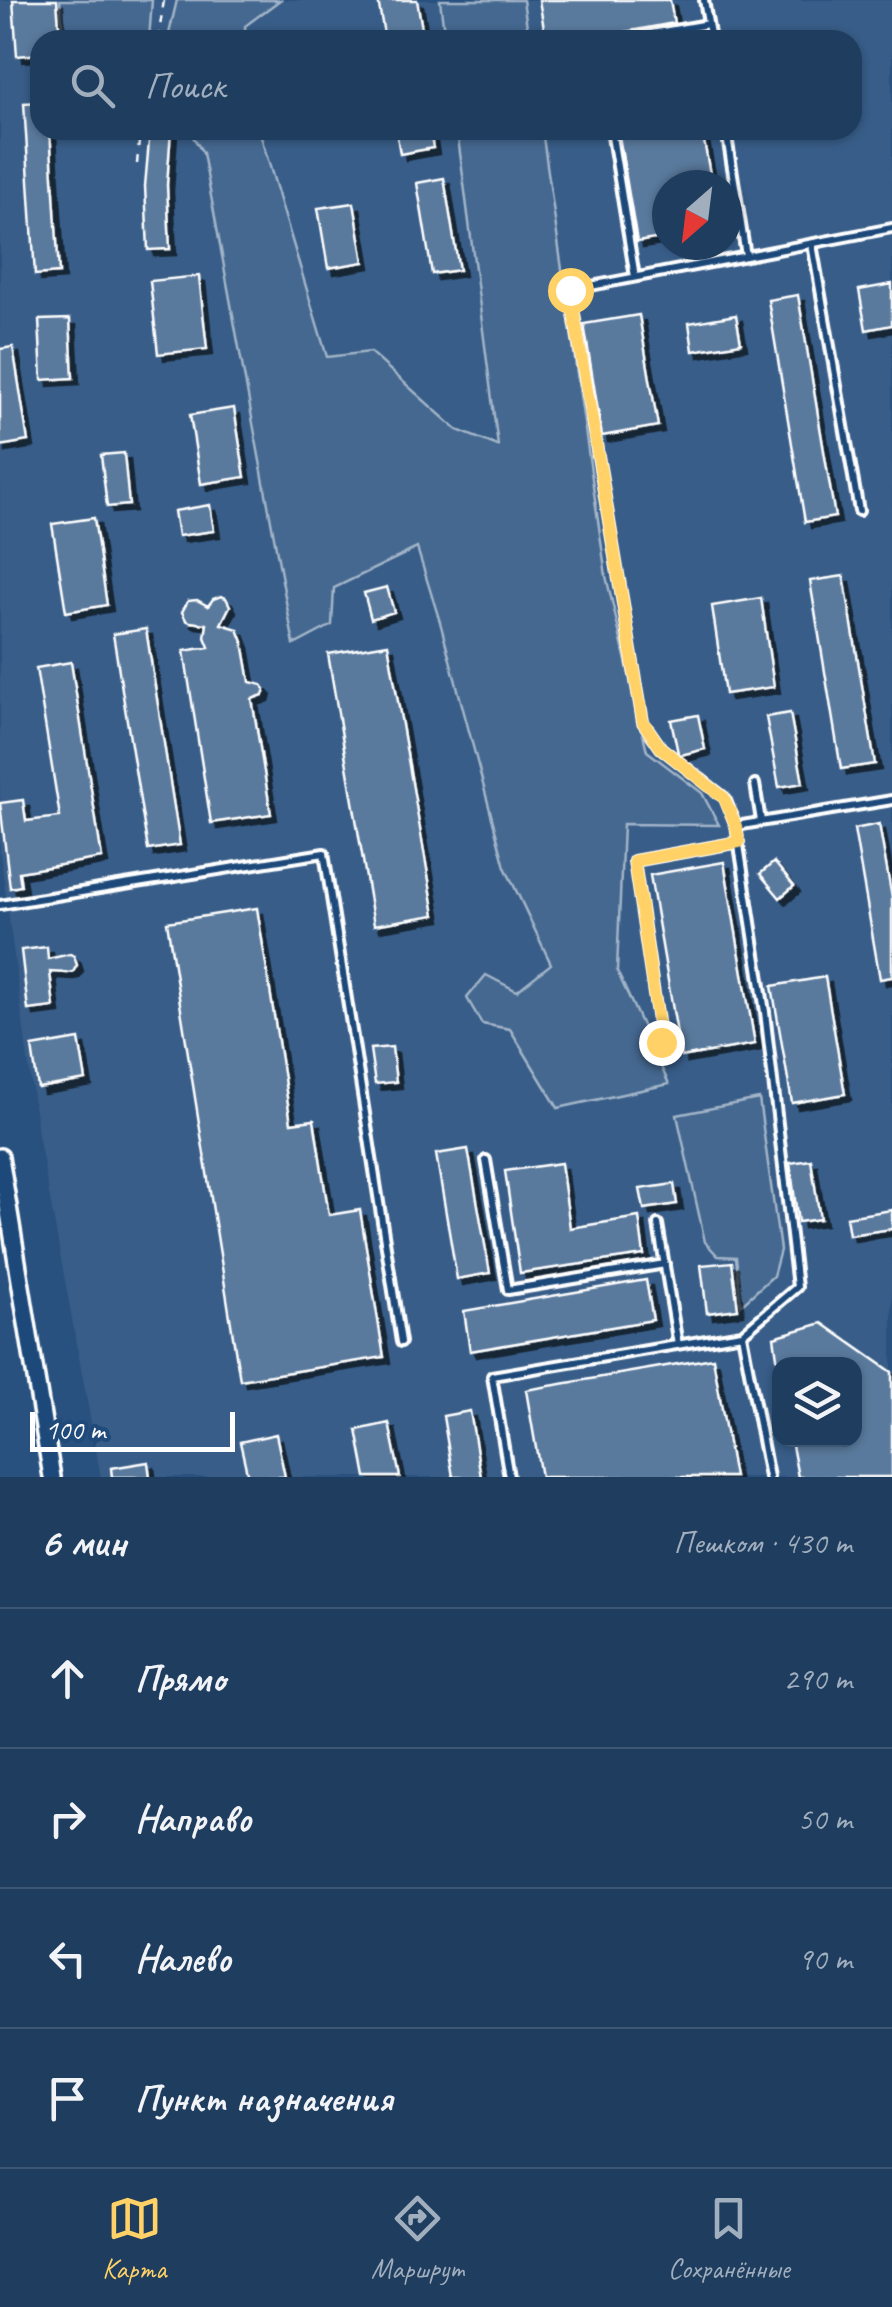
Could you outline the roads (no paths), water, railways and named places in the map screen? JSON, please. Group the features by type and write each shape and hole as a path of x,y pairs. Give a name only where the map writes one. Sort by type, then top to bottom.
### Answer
{"street":[{"path":"0,1156 6,1238 52,1477"}],"lane":[{"path":"704,0 709,30"},
{"path":"674,30 708,24"},
{"path":"613,140 636,277"},
{"path":"728,140 746,256"},
{"path":"509,1477 492,1376 742,1334 797,1287 765,1012 736,826 724,798 661,748 643,722 570,290 892,228"},
{"path":"812,244 859,512"},
{"path":"755,784 761,821"},
{"path":"736,826 892,800"},
{"path":"661,1042 634,861 739,842"},
{"path":"0,905 324,854 401,1342"},
{"path":"486,1160 508,1290 665,1264"},
{"path":"658,1224 678,1345"},
{"path":"742,1334 769,1477"}]}
